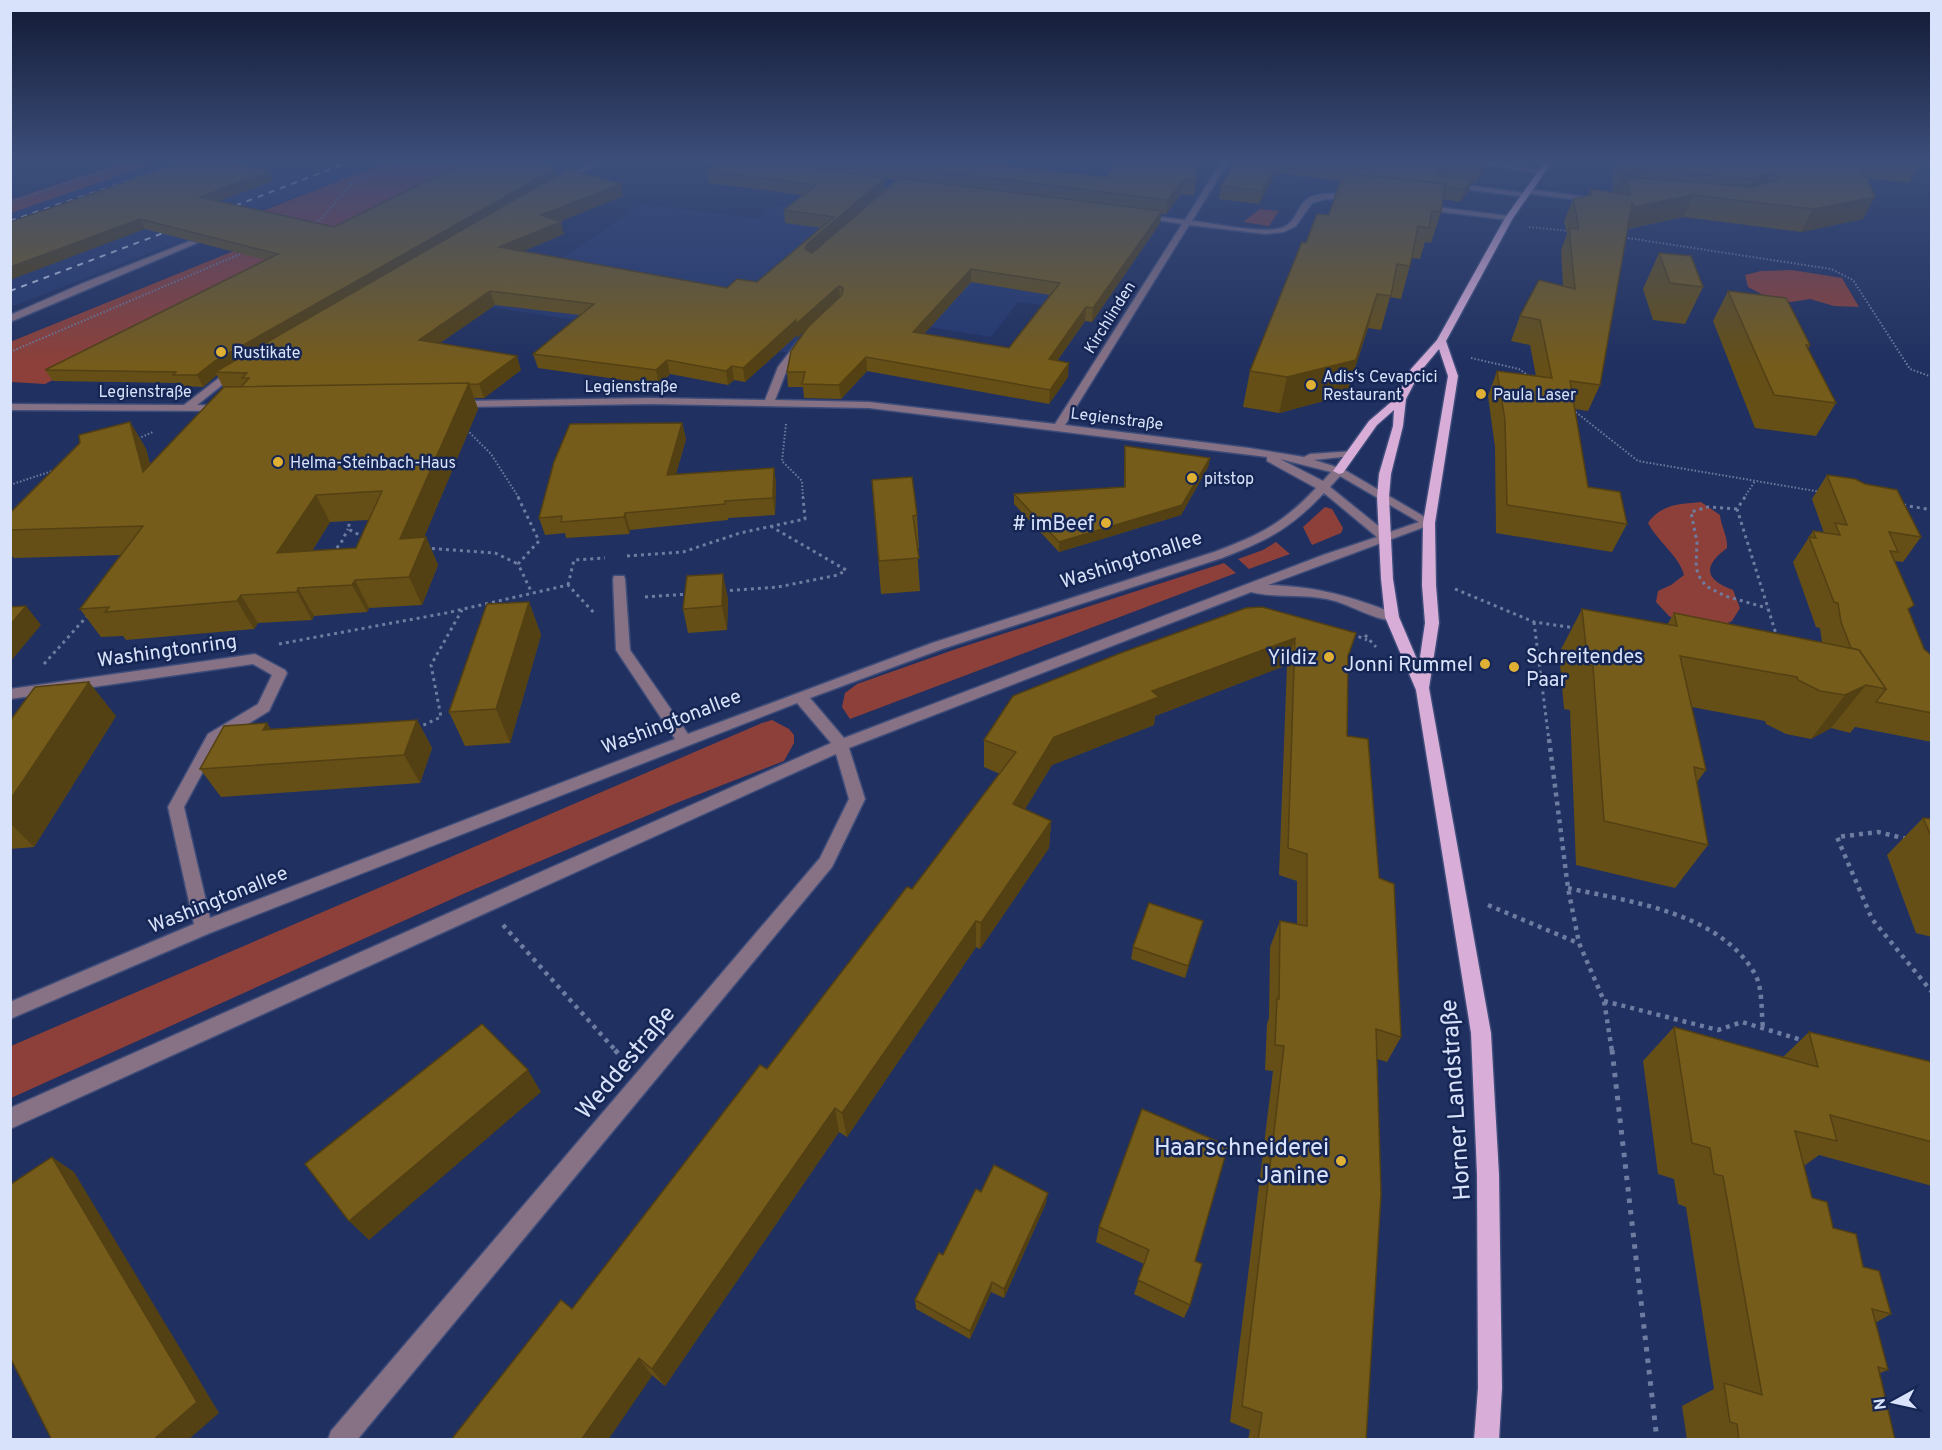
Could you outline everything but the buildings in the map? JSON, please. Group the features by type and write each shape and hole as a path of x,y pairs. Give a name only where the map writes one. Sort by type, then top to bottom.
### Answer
{"main road":[{"path":"1339,471 1373,423 1401,399 1415,371 1441,341 1502,230"},
{"name":"Horner Landstraße","path":"1423,690 1432,623 1429,523 1453,376 1441,341"},
{"name":"Horner Landstraße","path":"1401,399 1398,426 1385,474 1384,537 1392,617 1423,690 1480,1033 1488,1175 1490,1364 1486,1440"}],"street":[{"name":"Kirchlinden","path":"1058,428 1182,230"},
{"path":"1245,230 1266,232 1284,232 1288,230"},
{"path":"10,319 84,286 193,243"},
{"path":"769,403 783,367 805,337"},
{"path":"186,408 226,376 247,364"},
{"name":"Legienstraße","path":"436,405 650,401 869,405 1292,457 1321,457 1351,453"},
{"name":"Legienstraße","path":"10,406 231,408"},
{"name":"Legienstraße","path":"1249,451 1284,463 1324,488 1384,537"},
{"name":"Legienstraße","path":"1292,457 1339,471 1429,523"},
{"name":"Washingtonallee","path":"10,1011 204,928 800,696 937,646 1218,555 1260,539 1298,514 1339,471"},
{"path":"10,1119 841,745 1384,537 1429,523"},
{"path":"619,579 623,650 684,740"},
{"path":"1250,588 1306,591 1337,597 1392,617"},
{"name":"Washingtonring","path":"14,693 255,659 280,673 264,707 213,738 176,807 204,928"},
{"name":"Weddestraße","path":"340,1440 826,862 857,799 841,745 800,696"}],"path":[{"path":"1561,230 1576,232"},
{"path":"1628,238 1831,269 1853,280 1910,369 1932,377"},
{"path":"10,352 246,252"},
{"path":"1445,352 1519,369 1537,383"},
{"path":"618,556 682,552 740,533 805,519 802,481 782,461 788,404"},
{"path":"1565,404 1638,461 1826,493"},
{"path":"436,405 485,445 508,476 539,541 518,564"},
{"path":"126,444 158,429 186,408"},
{"path":"10,485 63,468"},
{"path":"1737,508 1755,481"},
{"path":"1896,504 1932,510"},
{"path":"323,559 340,545 348,529 354,507"},
{"path":"1737,508 1708,507 1691,512 1690,524 1697,540 1695,566 1701,580 1716,592 1768,608"},
{"path":"1737,508 1780,647"},
{"path":"720,591 778,586 838,575 846,570 772,527"},
{"path":"348,529 366,539"},
{"path":"418,547 495,553 518,564 532,593"},
{"path":"568,585 574,560 607,557"},
{"path":"1429,579 1534,622 1579,629"},
{"path":"255,659 279,644 463,609 568,585"},
{"path":"568,585 610,630 623,650"},
{"path":"621,598 698,593"},
{"path":"415,728 441,717 431,665 463,609"},
{"path":"14,693 93,610"},
{"path":"1534,622 1568,888 1579,943 1604,1001 1609,1027 1657,1440"},
{"path":"1346,632 1368,640"},
{"path":"1910,840 1878,832 1837,837 1872,919 1932,992"},
{"path":"1568,888 1661,911 1700,924 1734,949 1756,975 1763,1028"},
{"path":"1457,892 1579,943"},
{"path":"486,906 643,1081"},
{"path":"1604,1001 1718,1030 1742,1022 1808,1042"}],"shaded area":[{"path":"11,230 211,230 11,307"},
{"path":"286,230 348,230 45,384 11,382 10,342"},
{"path":"604,230 1088,230 1047,306 1018,302 991,337 911,324 803,357 780,351 490,307"},
{"path":"1792,270 1842,278 1859,307 1834,306 1810,299 1791,302 1773,300 1748,287 1745,275 1761,271"},
{"path":"1701,502 1720,515 1726,539 1727,548 1714,560 1710,571 1716,581 1733,590 1740,608 1732,621 1719,627 1684,624 1669,616 1656,602 1658,591 1684,575 1678,562 1648,523 1665,509"},
{"path":"1325,507 1332,509 1343,528 1341,533 1312,545 1303,527"},
{"path":"1276,542 1290,554 1249,569 1238,559 1263,550"},
{"path":"1224,563 1236,573 850,719 842,707 845,693 857,684 956,649"},
{"path":"772,720 789,729 794,735 794,743 784,761 679,802 463,894 11,1098 11,1046"}],"railway":[{"path":"10,291 172,230"}],"place":[{"name":"Rustikate","path":"221,352"},
{"name":"Adis‘s Cevapcici Restaurant","path":"1311,385"},
{"name":"Paula Laser","path":"1481,394"},
{"name":"Helma-Steinbach-Haus","path":"278,462"},
{"name":"pitstop","path":"1192,478"},
{"name":"# imBeef","path":"1106,523"},
{"name":"Yildiz","path":"1329,657"},
{"name":"Jonni Rummel","path":"1485,664"},
{"name":"Schreitendes Paar","path":"1514,667"},
{"name":"Haarschneiderei Janine","path":"1341,1161"}]}
